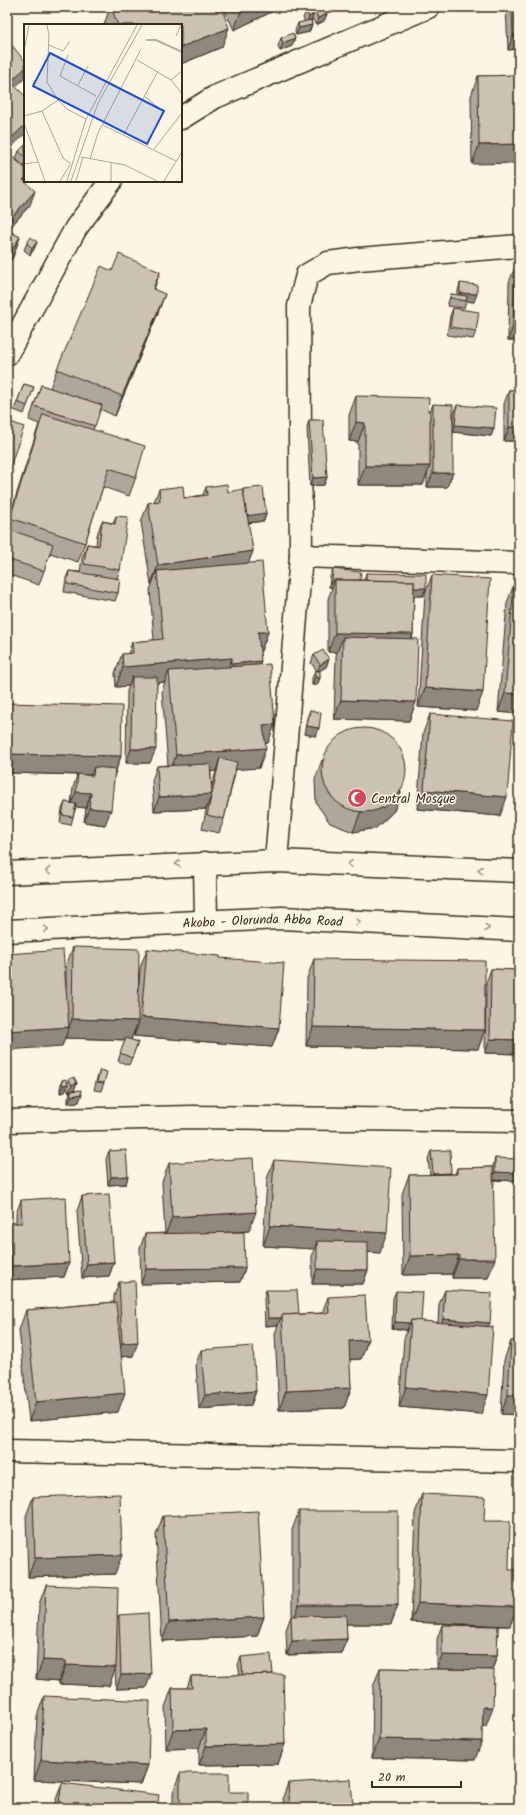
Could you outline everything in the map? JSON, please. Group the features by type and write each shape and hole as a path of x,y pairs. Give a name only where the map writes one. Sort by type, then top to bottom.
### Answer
{"street":[{"path":"182,117 215,97 428,7"},
{"path":"7,354 76,228 109,182"},
{"path":"276,861 301,556 299,306 307,275 328,264 359,259 519,246"},
{"path":"301,556 519,563"},
{"path":"7,873 276,861 519,871"},
{"path":"205,863 206,921"},
{"name":"Akobo - Olorunda Abba Road","path":"7,931 282,918 519,930"},
{"path":"7,1121 192,1117 519,1121"},
{"path":"7,1451 519,1461"}],"building":[{"path":"111,7 221,7 229,28 182,47 182,24 118,24"},
{"path":"240,7 249,7 241,11"},
{"path":"324,7 327,14 318,18 314,9"},
{"path":"512,7 519,7 519,35 513,35"},
{"path":"310,9 313,15 309,17 306,11"},
{"path":"311,20 312,25 299,28 298,23"},
{"path":"293,33 295,38 283,43 281,38"},
{"path":"9,42 24,60 24,69 7,85 7,44"},
{"path":"519,75 519,144 479,145 478,76"},
{"path":"14,85 24,95 24,126 7,142 7,92"},
{"path":"24,146 24,156 19,151"},
{"path":"8,153 24,167 23,180 35,191 11,218 7,214"},
{"path":"7,230 20,237 7,258"},
{"path":"31,237 37,242 32,248 27,243"},
{"path":"119,254 160,272 153,289 165,294 122,396 57,369 101,266 112,271"},
{"path":"515,267 519,268 519,326 513,326"},
{"path":"460,283 477,285 477,294 460,293"},
{"path":"451,294 467,296 466,301 450,298"},
{"path":"453,308 479,312 476,331 450,327"},
{"path":"24,384 34,387 27,406 17,402"},
{"path":"41,385 102,405 95,426 34,406"},
{"path":"509,390 519,390 519,427 509,427"},
{"path":"356,396 429,398 430,466 365,466 365,423 356,422"},
{"path":"433,404 453,405 453,473 433,473"},
{"path":"457,405 496,408 494,428 455,425"},
{"path":"43,414 145,446 136,477 109,468 85,543 10,518"},
{"path":"309,420 323,420 327,477 313,478"},
{"path":"8,421 24,427 7,475 7,423"},
{"path":"227,484 228,492 243,489 253,551 158,565 148,503 160,501 159,489 183,486 184,498 207,495 206,487"},
{"path":"263,487 266,513 247,516 243,489"},
{"path":"116,516 128,517 120,570 84,564 87,544 99,546 102,521 115,524"},
{"path":"10,530 53,544 44,571 7,559 7,540"},
{"path":"262,562 268,632 258,632 261,661 232,664 232,658 123,667 122,654 133,653 132,642 163,639 157,571"},
{"path":"333,569 361,572 360,580 332,580"},
{"path":"69,571 120,579 118,593 67,584"},
{"path":"366,573 426,574 426,588 414,588 414,581 366,580"},
{"path":"432,575 490,579 483,692 425,688"},
{"path":"335,580 414,581 413,634 335,633"},
{"path":"514,584 519,584 519,694 505,693"},
{"path":"343,637 418,639 416,702 341,700"},
{"path":"323,650 329,659 320,665 314,655"},
{"path":"270,664 275,724 263,725 266,748 176,755 169,671"},
{"path":"315,671 320,671 320,678 315,677"},
{"path":"132,677 157,677 156,749 131,749"},
{"path":"7,703 122,706 121,756 7,754"},
{"path":"310,710 321,713 319,728 307,726"},
{"path":"430,714 513,721 507,797 424,790"},
{"path":"364,728 380,731 394,740 403,754 406,770 403,786 394,800 380,809 364,812 348,809 334,800 325,786 322,770 325,754 334,740 348,731"},
{"path":"220,758 237,762 224,819 207,815"},
{"path":"210,764 212,794 159,797 157,766"},
{"path":"94,767 115,769 111,810 89,808 91,793 76,792 78,774 93,776"},
{"path":"65,802 76,804 73,817 62,815"},
{"path":"73,947 139,949 138,1021 72,1019"},
{"path":"147,949 220,956 220,958 284,963 279,1028 141,1017"},
{"path":"63,950 69,1027 7,1031 7,954"},
{"path":"314,959 485,961 485,1030 313,1027"},
{"path":"491,969 519,970 519,1040 490,1039"},
{"path":"126,1038 138,1042 132,1058 120,1053"},
{"path":"100,1070 107,1072 104,1083 97,1082"},
{"path":"74,1077 77,1083 72,1085 69,1079"},
{"path":"66,1079 68,1084 63,1085 62,1080"},
{"path":"81,1090 82,1094 71,1096 71,1091"},
{"path":"126,1150 128,1176 111,1177 109,1151"},
{"path":"450,1150 451,1173 433,1174 431,1151"},
{"path":"253,1158 256,1212 172,1217 169,1163"},
{"path":"495,1158 519,1159 519,1173 495,1172"},
{"path":"274,1160 391,1168 387,1233 270,1226"},
{"path":"493,1167 495,1259 459,1259 459,1255 410,1256 409,1175 457,1174 457,1168"},
{"path":"109,1194 114,1262 87,1264 82,1196"},
{"path":"66,1197 69,1263 12,1266 9,1223 22,1223 21,1200"},
{"path":"244,1232 245,1268 146,1269 145,1234"},
{"path":"317,1241 368,1242 368,1270 317,1269"},
{"path":"135,1281 138,1342 122,1343 119,1282"},
{"path":"266,1290 297,1290 299,1314 282,1315 281,1318 268,1318"},
{"path":"445,1290 492,1293 490,1323 443,1319"},
{"path":"396,1291 423,1292 421,1321 411,1320 410,1323 395,1322"},
{"path":"365,1295 368,1340 349,1341 351,1388 286,1391 282,1315 329,1313 328,1297"},
{"path":"116,1302 125,1393 36,1402 26,1310"},
{"path":"411,1320 493,1327 488,1395 406,1387"},
{"path":"511,1341 519,1341 519,1395 508,1395"},
{"path":"253,1346 256,1391 205,1395 201,1350"},
{"path":"120,1494 122,1555 35,1558 33,1497"},
{"path":"422,1494 485,1497 484,1521 510,1521 509,1570 519,1570 517,1607 418,1603"},
{"path":"258,1511 264,1617 169,1622 163,1516"},
{"path":"299,1511 398,1511 398,1605 299,1605"},
{"path":"46,1585 118,1588 116,1667 66,1665 66,1661 43,1660"},
{"path":"148,1613 151,1674 121,1675 119,1615"},
{"path":"346,1615 347,1639 292,1641 291,1616"},
{"path":"442,1625 498,1626 497,1656 442,1655"},
{"path":"271,1654 273,1674 243,1675 241,1657"},
{"path":"380,1668 494,1670 493,1707 483,1707 482,1741 379,1739"},
{"path":"283,1674 285,1744 206,1746 206,1729 173,1730 172,1688 192,1688 191,1676"},
{"path":"44,1696 150,1701 148,1765 41,1760"},
{"path":"180,1773 229,1773 229,1792 248,1792 248,1808 180,1808"},
{"path":"351,1779 353,1808 290,1808 288,1783"},
{"path":"62,1783 159,1795 157,1808 58,1808"}],"place":[{"name":"Central Mosque","path":"357,798"}]}
